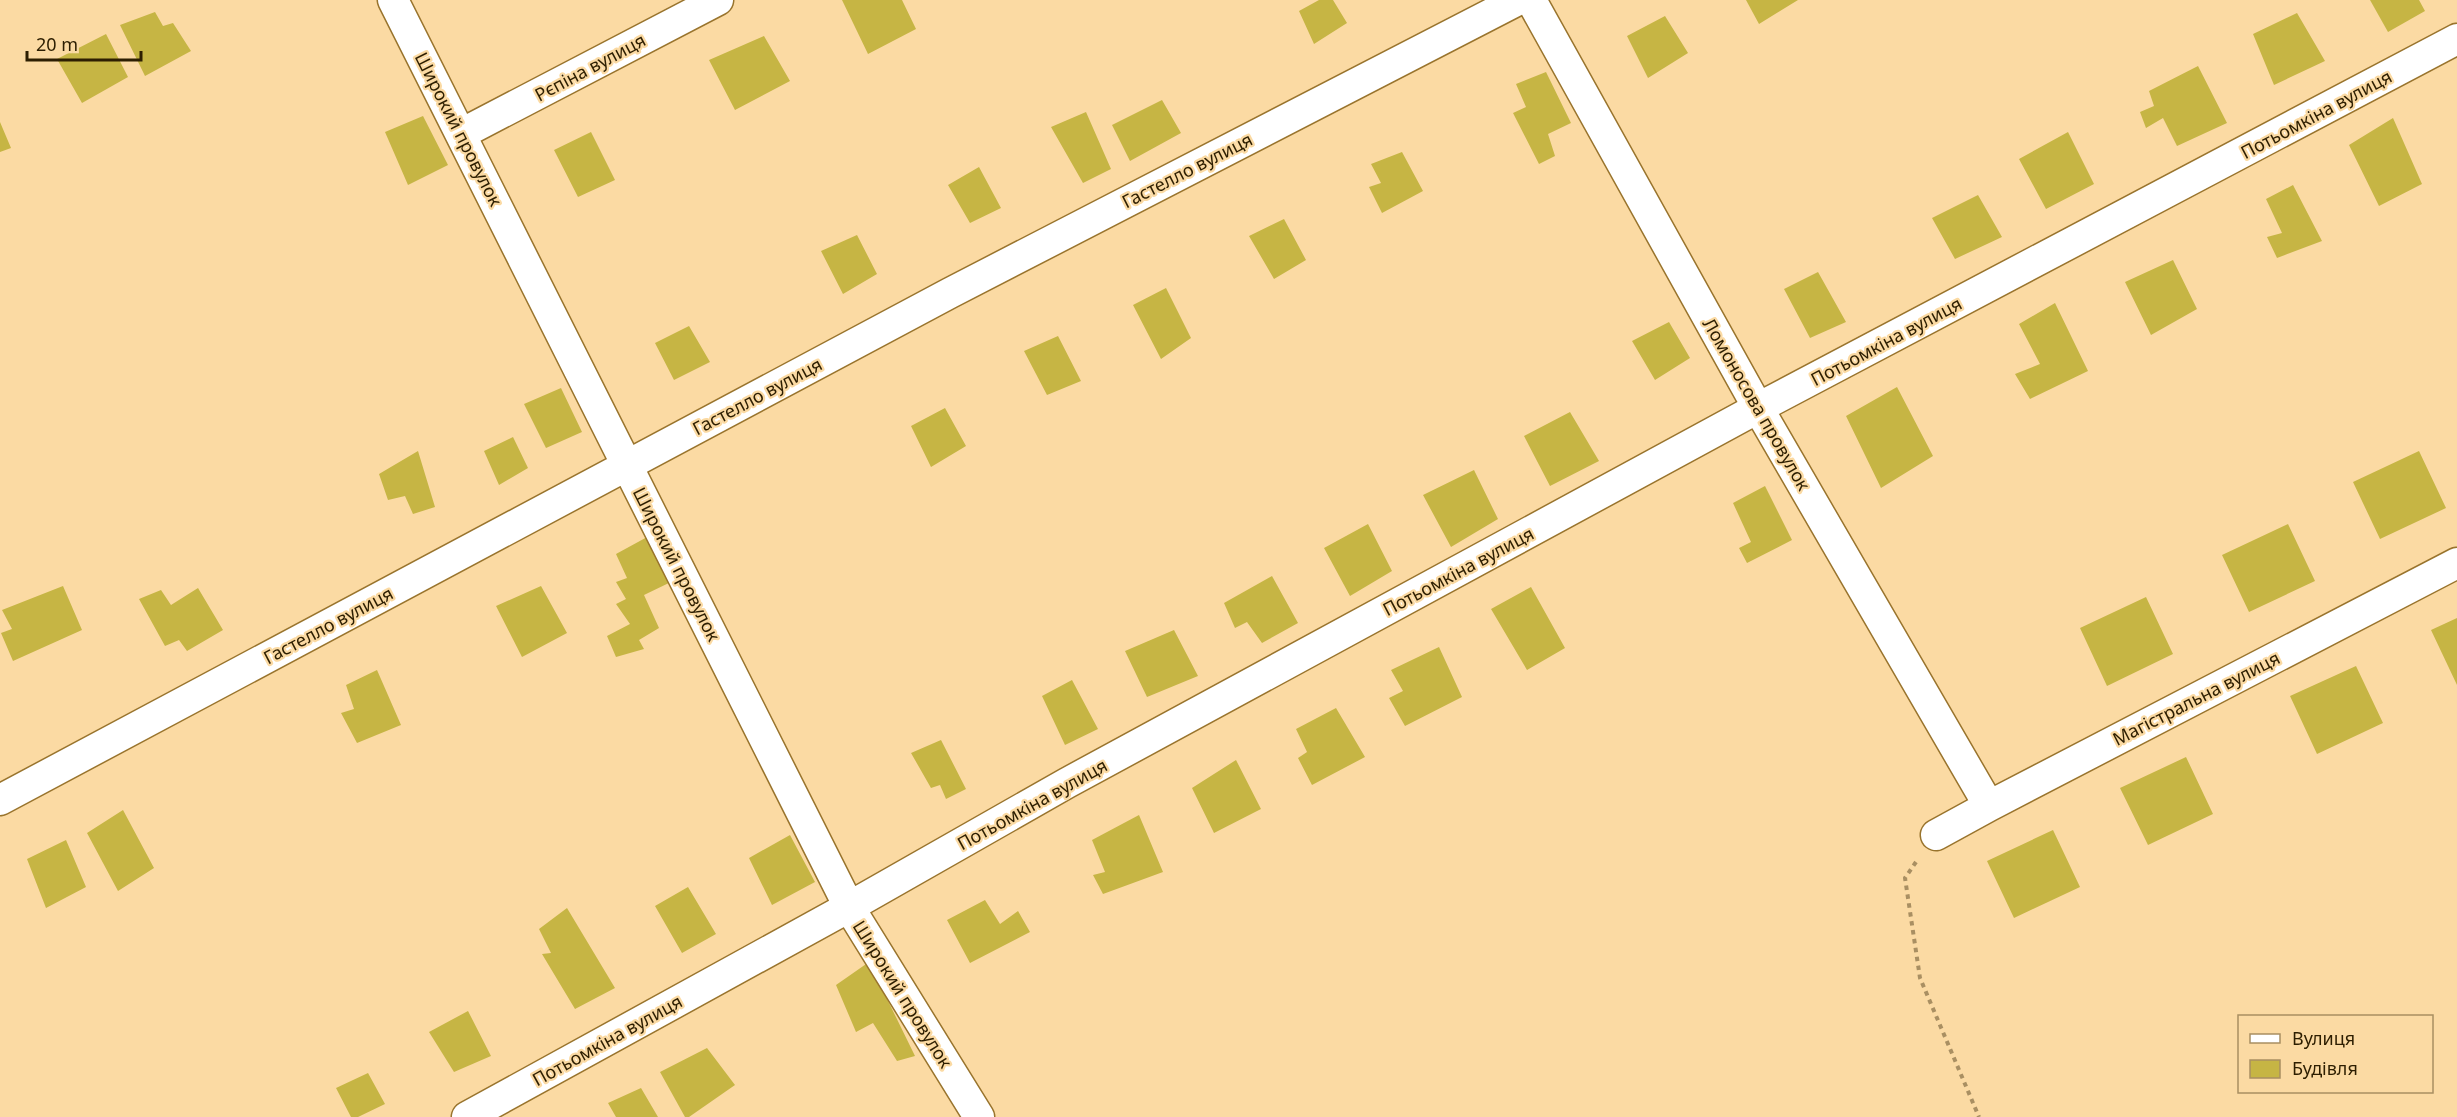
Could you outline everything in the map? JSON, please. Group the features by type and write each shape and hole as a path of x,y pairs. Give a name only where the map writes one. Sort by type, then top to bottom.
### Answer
{"street":[{"name":"Широкий провулок","path":"393,0 849,907 979,1117"},
{"name":"Рєпіна вулиця","path":"461,134 718,0"},
{"name":"Гастелло вулиця","path":"0,800 950,293 1518,0"},
{"name":"Ломоносова провулок","path":"1531,0 1758,408 1989,806"},
{"name":"Потьомкіна вулиця","path":"467,1117 849,907 1067,783 1758,408 2457,39"},
{"name":"Магістральна вулиця","path":"1936,835 2457,563"}],"path":[{"path":"1936,835 1905,878 1918,967 1920,978 1979,1117"}],"building":[{"path":"842,0 902,0 916,29 868,54"},
{"path":"1319,0 1333,0 1347,23 1314,44 1299,11"},
{"path":"1746,0 1798,0 1759,24"},
{"path":"2370,0 2419,0 2425,11 2388,32"},
{"path":"155,12 163,26 173,23 191,51 145,76 120,25"},
{"path":"2297,13 2325,61 2274,85 2253,34"},
{"path":"1665,16 1688,53 1648,78 1627,36"},
{"path":"106,34 128,77 82,103 57,59"},
{"path":"764,36 790,81 735,110 709,60"},
{"path":"2198,66 2227,123 2177,146 2163,118 2146,128 2140,112 2154,106 2149,91"},
{"path":"1546,72 1571,123 1548,134 1555,156 1539,164 1513,113 1526,107 1516,84"},
{"path":"1162,100 1181,133 1130,161 1112,125"},
{"path":"1086,112 1111,169 1083,183 1051,127"},
{"path":"423,116 448,165 408,185 385,132"},
{"path":"2393,118 2422,184 2379,206 2349,145"},
{"path":"0,122 11,148 0,152"},
{"path":"591,132 615,180 578,197 554,150"},
{"path":"2068,132 2094,184 2046,209 2019,159"},
{"path":"1402,152 1423,191 1382,213 1369,187 1381,183 1371,164"},
{"path":"979,167 1001,208 970,223 948,185"},
{"path":"2293,185 2322,241 2277,258 2267,237 2282,233 2266,199"},
{"path":"1978,195 2002,237 1955,259 1932,218"},
{"path":"1284,219 1306,260 1274,279 1249,236"},
{"path":"857,235 877,274 843,294 821,251"},
{"path":"2173,260 2197,309 2151,335 2125,282"},
{"path":"1818,272 1846,322 1810,338 1784,289"},
{"path":"1166,288 1191,338 1161,359 1133,305"},
{"path":"2055,303 2088,371 2030,399 2015,374 2040,364 2019,324"},
{"path":"1669,322 1690,358 1655,380 1632,341"},
{"path":"689,326 710,362 674,380 655,343"},
{"path":"1058,336 1081,381 1047,395 1024,351"},
{"path":"1897,387 1933,456 1881,488 1846,416"},
{"path":"561,388 582,432 546,448 524,404"},
{"path":"945,408 966,446 931,467 911,426"},
{"path":"1570,412 1599,461 1550,486 1524,436"},
{"path":"513,437 528,468 499,485 484,451"},
{"path":"418,451 435,507 413,514 405,496 388,500 379,474"},
{"path":"2419,451 2446,508 2380,539 2353,482"},
{"path":"1474,470 1498,519 1451,547 1423,495"},
{"path":"1765,486 1792,540 1747,563 1739,548 1751,542 1733,503"},
{"path":"1368,524 1392,571 1350,596 1324,548"},
{"path":"2288,524 2315,581 2249,612 2222,555"},
{"path":"649,536 673,581 644,595 659,628 639,640 644,649 616,657 607,636 630,624 616,604 626,599 616,582 627,578 616,554"},
{"path":"1272,576 1298,623 1262,643 1247,622 1235,628 1224,603"},
{"path":"63,586 82,630 13,661 1,633 12,629 2,610"},
{"path":"541,586 567,633 522,657 496,606"},
{"path":"1531,587 1565,648 1527,670 1491,609"},
{"path":"198,588 223,630 187,651 179,640 165,646 139,599 161,590 171,605"},
{"path":"2146,597 2173,654 2107,686 2080,628"},
{"path":"2457,618 2457,685 2431,630"},
{"path":"1174,630 1198,676 1147,697 1125,651"},
{"path":"1439,647 1462,697 1405,726 1389,698 1403,691 1391,670"},
{"path":"2356,666 2383,723 2317,754 2290,696"},
{"path":"377,670 401,725 357,743 341,713 354,709 346,685"},
{"path":"1072,680 1098,729 1065,745 1042,696"},
{"path":"1336,708 1365,757 1312,785 1298,758 1307,752 1296,729"},
{"path":"941,740 966,789 946,799 940,785 931,788 911,753"},
{"path":"2186,757 2213,814 2148,845 2120,788"},
{"path":"1236,760 1261,809 1214,833 1192,788"},
{"path":"123,810 154,868 118,891 87,833"},
{"path":"1139,815 1163,872 1103,894 1093,875 1105,872 1092,840"},
{"path":"2053,830 2080,887 2014,918 1987,861"},
{"path":"790,835 815,882 772,905 749,858"},
{"path":"66,840 86,887 46,908 27,859"},
{"path":"688,887 716,934 682,953 655,906"},
{"path":"985,900 1000,924 1018,911 1030,932 970,963 947,920"},
{"path":"567,908 615,988 575,1009 542,954 551,953 539,929"},
{"path":"869,962 915,1056 897,1061 873,1023 856,1032 836,985"},
{"path":"468,1011 491,1056 454,1072 429,1032"},
{"path":"707,1048 735,1085 689,1117 685,1117 660,1072"},
{"path":"368,1073 385,1104 358,1117 351,1117 336,1088"},
{"path":"641,1088 658,1117 616,1117 608,1103"}]}
